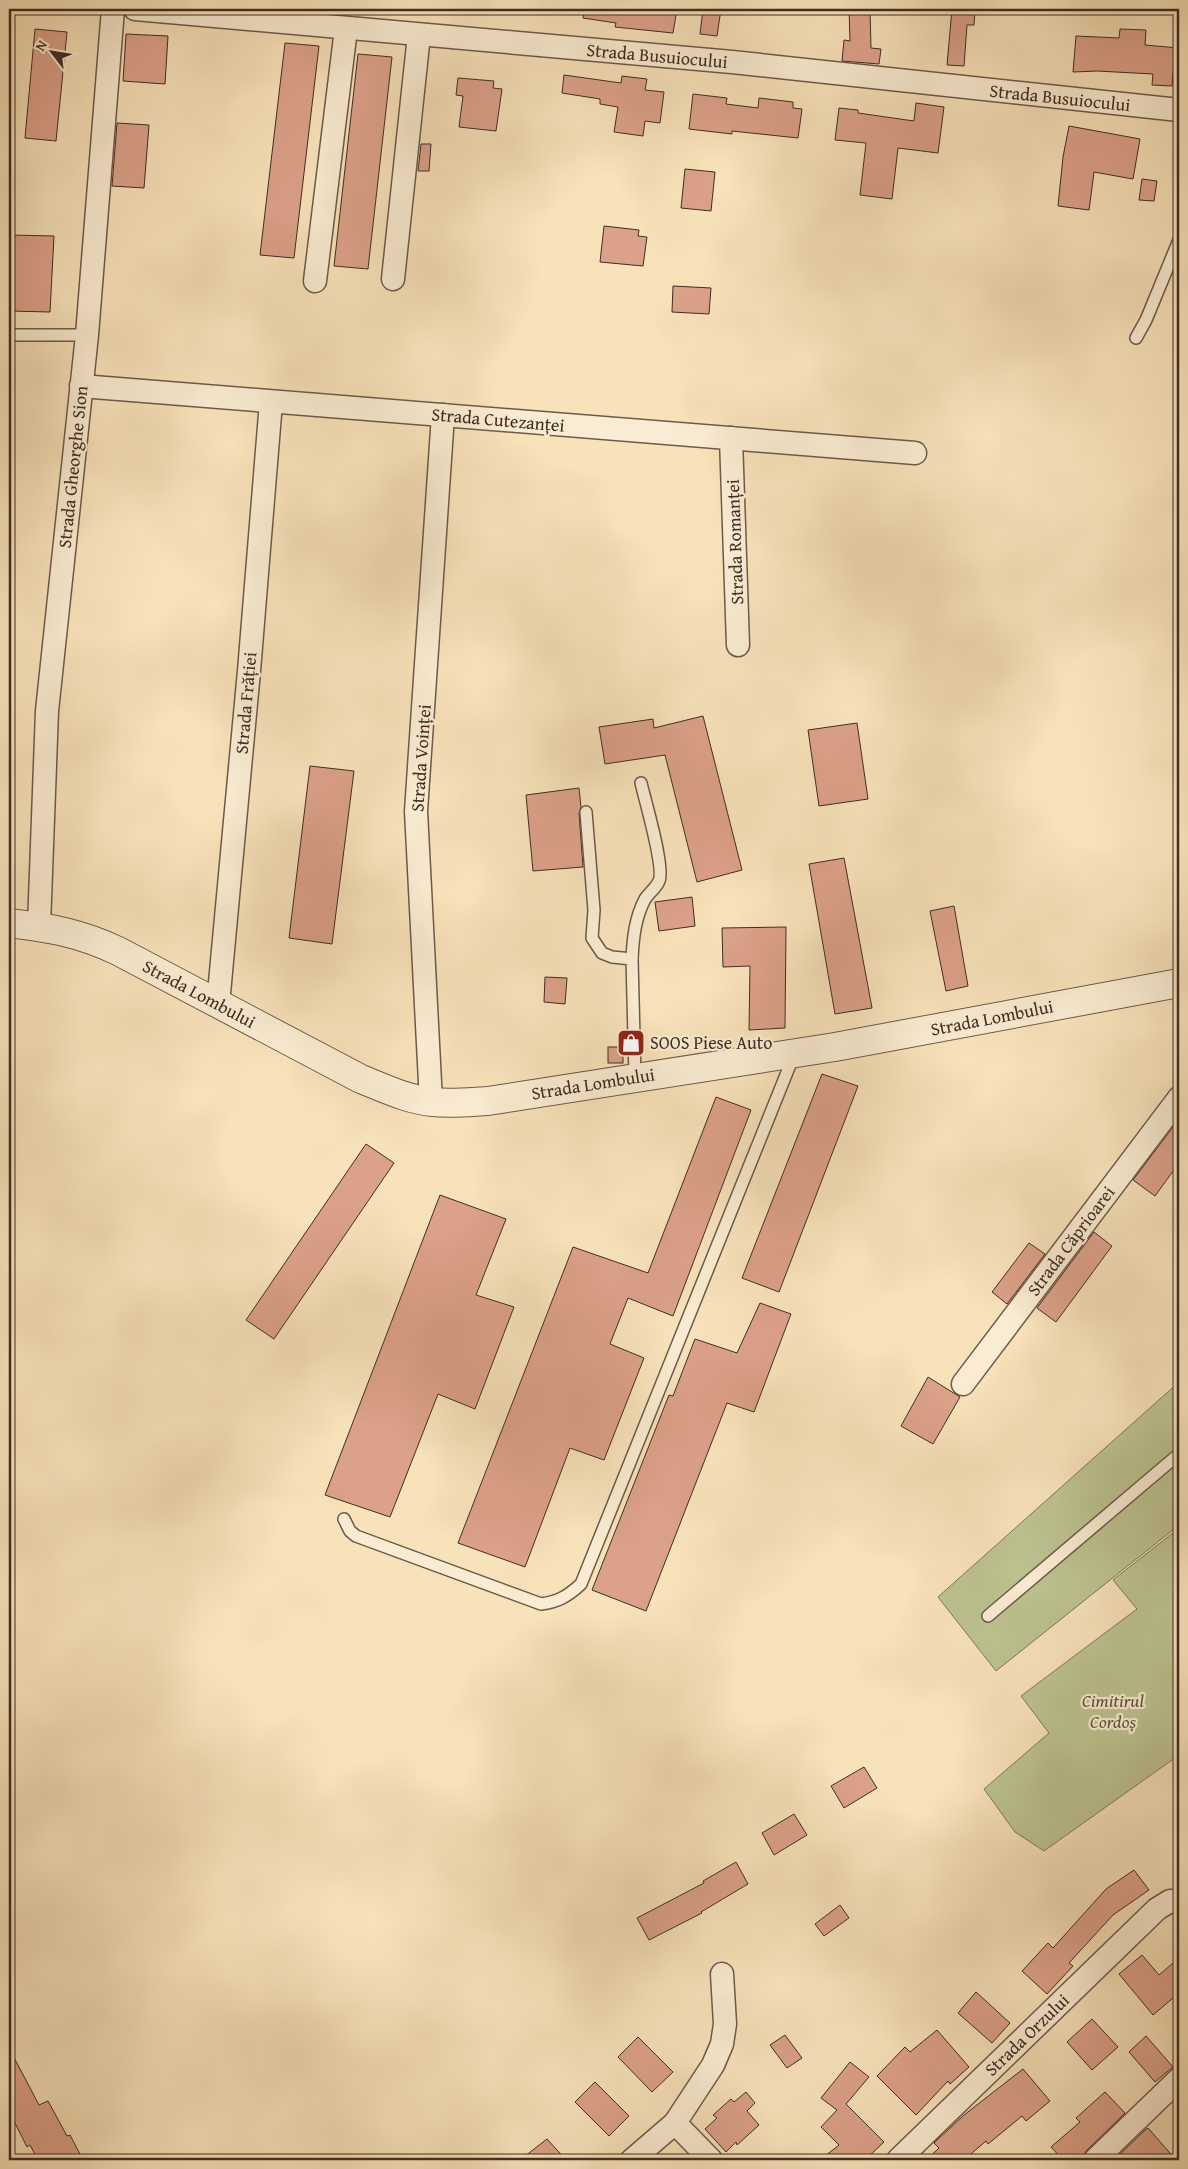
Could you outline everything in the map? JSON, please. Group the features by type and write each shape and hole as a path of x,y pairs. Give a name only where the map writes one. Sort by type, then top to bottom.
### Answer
{"street":[{"name":"Strada Gheorghe Sion","path":"39,926 47,711 87,335 113,9"},
{"name":"Strada Busuiocului","path":"135,9 732,62 1179,110"},
{"path":"315,281 346,29"},
{"path":"393,279 419,35"},
{"name":"Strada Cutezanței","path":"81,386 915,453"},
{"name":"Strada Frăției","path":"218,1004 250,662 271,402"},
{"name":"Strada Voinței","path":"431,1102 416,811 443,415"},
{"name":"Strada Romanței","path":"731,438 738,645"},
{"name":"Strada Lombului","path":"9,923 39,926 89,938 361,1079 404,1096 431,1102 488,1101 794,1053 1179,983"},
{"name":"Strada Căprioarei","path":"963,1384 1179,1098"},
{"name":"Strada Orzului","path":"898,2160 1157,1910 1170,1901 1179,1902"},
{"path":"632,2160 675,2123 713,2065 722,2044 725,2024 722,1974"},
{"path":"1095,2160 1179,2079"},
{"path":"675,2123 711,2160"}],"lane":[{"path":"1136,338 1146,320 1179,240"},
{"path":"9,333 14,335 87,335"},
{"path":"635,1078 633,937 638,915 646,897 660,880 660,865 641,783"},
{"path":"586,812 594,910 592,938 602,953 612,957 632,959"},
{"path":"344,1519 350,1531 356,1536 540,1604 555,1602 568,1595 581,1584 794,1053"},
{"path":"988,1616 1179,1454"}],"green space":[{"path":"1179,1382 1179,1525 996,1671 938,1597"},
{"name":"Cimitirul Cordoș","path":"1179,1528 1179,1755 1044,1851 1015,1832 984,1789 1049,1733 1021,1696 1137,1609 1113,1580"}],"building":[{"path":"584,9 677,9 673,33 615,27 616,23 583,18"},
{"path":"703,9 721,9 717,36 700,34"},
{"path":"849,9 870,9 871,48 881,49 879,64 842,61 844,40 850,41"},
{"path":"952,9 975,9 974,25 967,25 964,66 947,65"},
{"path":"35,29 67,32 56,141 25,138"},
{"path":"1120,29 1146,30 1145,45 1179,48 1178,73 1173,73 1172,86 1152,85 1153,74 1097,71 1073,72 1076,36 1119,38"},
{"path":"126,34 168,36 165,84 123,81"},
{"path":"285,43 319,46 294,258 260,255"},
{"path":"358,54 392,57 368,269 334,266"},
{"path":"564,75 621,83 622,76 647,79 645,90 664,92 660,123 645,121 643,136 614,132 618,107 600,104 600,99 562,93"},
{"path":"458,78 494,81 493,88 502,89 496,131 459,127 463,96 456,95"},
{"path":"693,94 727,98 726,104 758,108 759,98 793,102 793,108 802,109 798,138 732,131 732,134 689,129"},
{"path":"916,103 944,107 938,153 898,148 892,199 860,195 866,143 835,140 839,108 858,110 858,113 914,121"},
{"path":"117,123 149,125 144,188 112,186"},
{"path":"1069,126 1140,139 1133,179 1094,172 1089,210 1058,206 1063,157"},
{"path":"421,144 431,144 429,171 418,171"},
{"path":"685,169 715,172 711,211 681,208"},
{"path":"1142,179 1157,181 1154,201 1139,200"},
{"path":"604,226 639,230 638,236 647,237 643,266 600,262"},
{"path":"9,235 54,236 50,312 9,311"},
{"path":"673,286 711,288 709,314 672,312"},
{"path":"703,716 742,870 697,882 665,755 605,764 599,727 653,719 654,728"},
{"path":"857,723 868,799 819,806 808,730"},
{"path":"310,766 354,771 332,944 289,938"},
{"path":"579,788 583,867 533,871 526,795"},
{"path":"844,858 872,1008 835,1014 809,864"},
{"path":"692,897 695,926 659,931 655,902"},
{"path":"954,906 968,986 946,991 930,911"},
{"path":"786,927 785,1028 749,1030 750,966 723,967 722,928"},
{"path":"545,977 567,978 565,1004 544,1002"},
{"path":"608,1047 623,1047 623,1063 608,1063"},
{"path":"822,1074 858,1086 779,1292 742,1278"},
{"path":"716,1097 751,1110 673,1316 628,1298 610,1344 644,1358 604,1460 570,1448 525,1567 458,1543 573,1247 648,1273"},
{"path":"1179,1119 1179,1163 1155,1196 1133,1180"},
{"path":"366,1144 394,1163 274,1339 246,1320"},
{"path":"440,1195 506,1219 476,1295 514,1307 475,1409 438,1394 390,1517 325,1495"},
{"path":"1094,1232 1112,1246 1056,1322 1037,1308"},
{"path":"1029,1243 1045,1254 1007,1304 992,1292"},
{"path":"760,1303 791,1314 754,1412 727,1403 646,1611 592,1590 669,1395 673,1396 695,1339 737,1353"},
{"path":"928,1377 960,1397 933,1444 901,1426"},
{"path":"864,1767 877,1788 844,1808 831,1786"},
{"path":"794,1814 807,1835 774,1855 762,1833"},
{"path":"736,1862 748,1884 702,1913 649,1940 637,1918 704,1883 703,1881"},
{"path":"1134,1870 1149,1890 1113,1915 1069,1963 1073,1966 1047,1994 1022,1971 1048,1943 1053,1948 1106,1889"},
{"path":"840,1905 849,1918 824,1936 815,1924"},
{"path":"1142,1955 1159,1975 1179,1958 1179,1993 1153,2015 1119,1974"},
{"path":"976,1992 1010,2023 992,2043 958,2013"},
{"path":"1092,2019 1118,2047 1092,2070 1067,2042"},
{"path":"937,2030 969,2067 950,2084 948,2081 916,2115 877,2076 905,2047 910,2052"},
{"path":"785,2035 802,2058 787,2068 770,2045"},
{"path":"1146,2036 1173,2067 1155,2082 1129,2052"},
{"path":"638,2037 673,2072 652,2092 618,2057"},
{"path":"9,2048 39,2105 48,2101 67,2136 70,2135 83,2160 38,2160 30,2145 27,2147 9,2111"},
{"path":"850,2062 869,2077 846,2104 884,2142 865,2160 820,2160 839,2145 821,2127 837,2110 821,2098"},
{"path":"1023,2069 1050,2101 1026,2121 1022,2116 988,2144 986,2141 964,2160 926,2160 939,2148 934,2143 936,2141 964,2115"},
{"path":"595,2082 629,2116 609,2136 575,2102"},
{"path":"746,2092 755,2103 747,2111 759,2125 737,2145 736,2142 726,2152 705,2129 717,2118 713,2115 731,2099 734,2102"},
{"path":"1105,2092 1125,2113 1086,2151 1082,2160 1063,2160 1051,2147 1080,2122 1076,2118"},
{"path":"1148,2128 1176,2160 1114,2160 1144,2131"},
{"path":"547,2139 566,2160 520,2160"}],"place":[{"name":"SOOS Piese Auto","path":"631,1043"}]}
